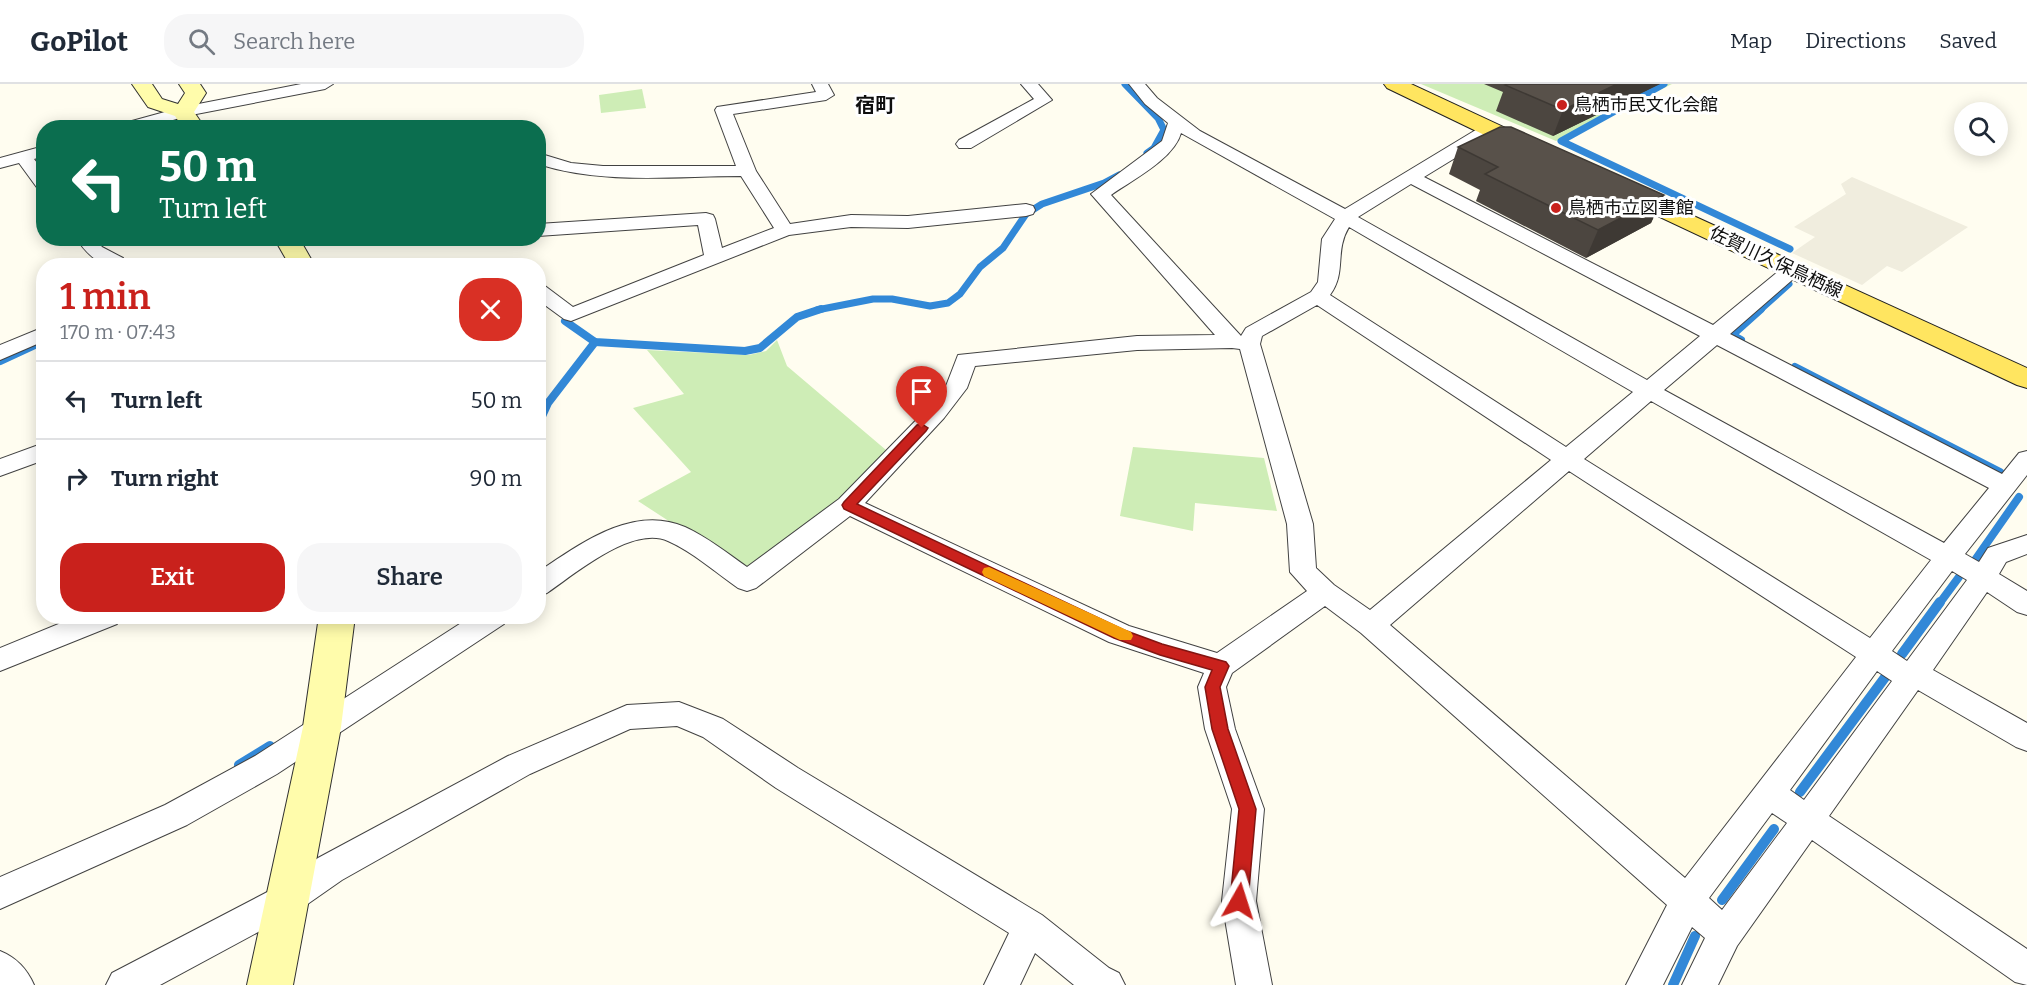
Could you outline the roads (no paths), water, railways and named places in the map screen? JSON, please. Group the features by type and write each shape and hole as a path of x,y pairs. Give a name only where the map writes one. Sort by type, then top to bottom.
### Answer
{"main road":[{"path":"1394,84 1554,159"},
{"name":"佐賀川久保鳥栖線","path":"1598,180 2027,379"}],"street":[{"path":"142,84 155,103 189,120 325,84"},
{"path":"189,84 196,93 189,120"},
{"path":"785,230 747,171 723,111 826,95 820,84"},
{"path":"965,144 1044,99 1029,84"},
{"path":"1137,84 1151,101 1176,123 1345,217 1649,392 1984,577 2027,604"},
{"path":"1176,123 1170,143 1158,154 1100,194 1241,342 1300,524 1303,572 1325,592 1371,625 1725,934"},
{"path":"546,581 591,550 627,534 650,528 673,532 747,581 848,505 936,413 956,388 966,360 1137,343 1241,342 1318,297 1328,283 1332,240 1345,217 1490,129"},
{"path":"0,163 36,153"},
{"path":"22,156 36,174"},
{"path":"546,161 569,168 603,171 747,171"},
{"path":"1411,177 2006,486"},
{"path":"546,296 572,315 785,230 851,221 908,222 1026,210"},
{"path":"546,229 706,219 714,259"},
{"path":"92,246 110,258"},
{"path":"1371,625 1792,270"},
{"path":"1318,297 1874,654 2027,738"},
{"path":"1,350 36,336"},
{"path":"0,468 36,454"},
{"path":"1644,985 1687,901 1947,558 2027,459"},
{"path":"848,505 1119,634 1160,649 1221,666"},
{"path":"1701,985 1725,934 1984,577 1997,555 2027,544"},
{"path":"1254,985 1239,901 1248,809 1220,729 1212,687 1221,666 1325,592"},
{"path":"0,660 88,624"},
{"path":"270,985 322,727 336,624"},
{"path":"0,893 176,815 266,765 482,624"},
{"path":"124,985 287,899 330,869 519,765 627,717 679,714 713,728 787,778 1030,927 1097,981 1107,985"},
{"path":"1769,793 2027,970"},
{"path":"1002,985 1030,927"},
{"path":"0,968 16,985"}],"waterway":[{"path":"1125,84 1158,118 1164,130 1154,148 1147,153"},
{"path":"1664,84 1561,141 1790,249"},
{"path":"819,310 873,299 892,299 930,306 948,303 960,294 980,267 1003,248 1026,214 1042,204 1104,183 1119,175"},
{"path":"1760,310 1789,284"},
{"path":"1741,340 1732,335 1761,309"},
{"path":"595,342 745,351 760,348 797,317 819,310"},
{"path":"565,321 595,342"},
{"path":"546,407 595,342"},
{"path":"0,361 36,344"},
{"path":"1795,367 2000,472"},
{"path":"1975,560 2019,497"},
{"path":"1939,604 1959,577"},
{"path":"1902,654 1940,602"},
{"path":"1800,792 1889,672"},
{"path":"239,765 270,746"},
{"path":"1722,900 1774,829"},
{"path":"1673,985 1695,936"}],"place":[{"name":"鳥栖市民文化会館","path":"1562,105"},
{"name":"鳥栖市立図書館","path":"1556,208"}],"district":[{"name":"宿町","path":"875,105"}]}
